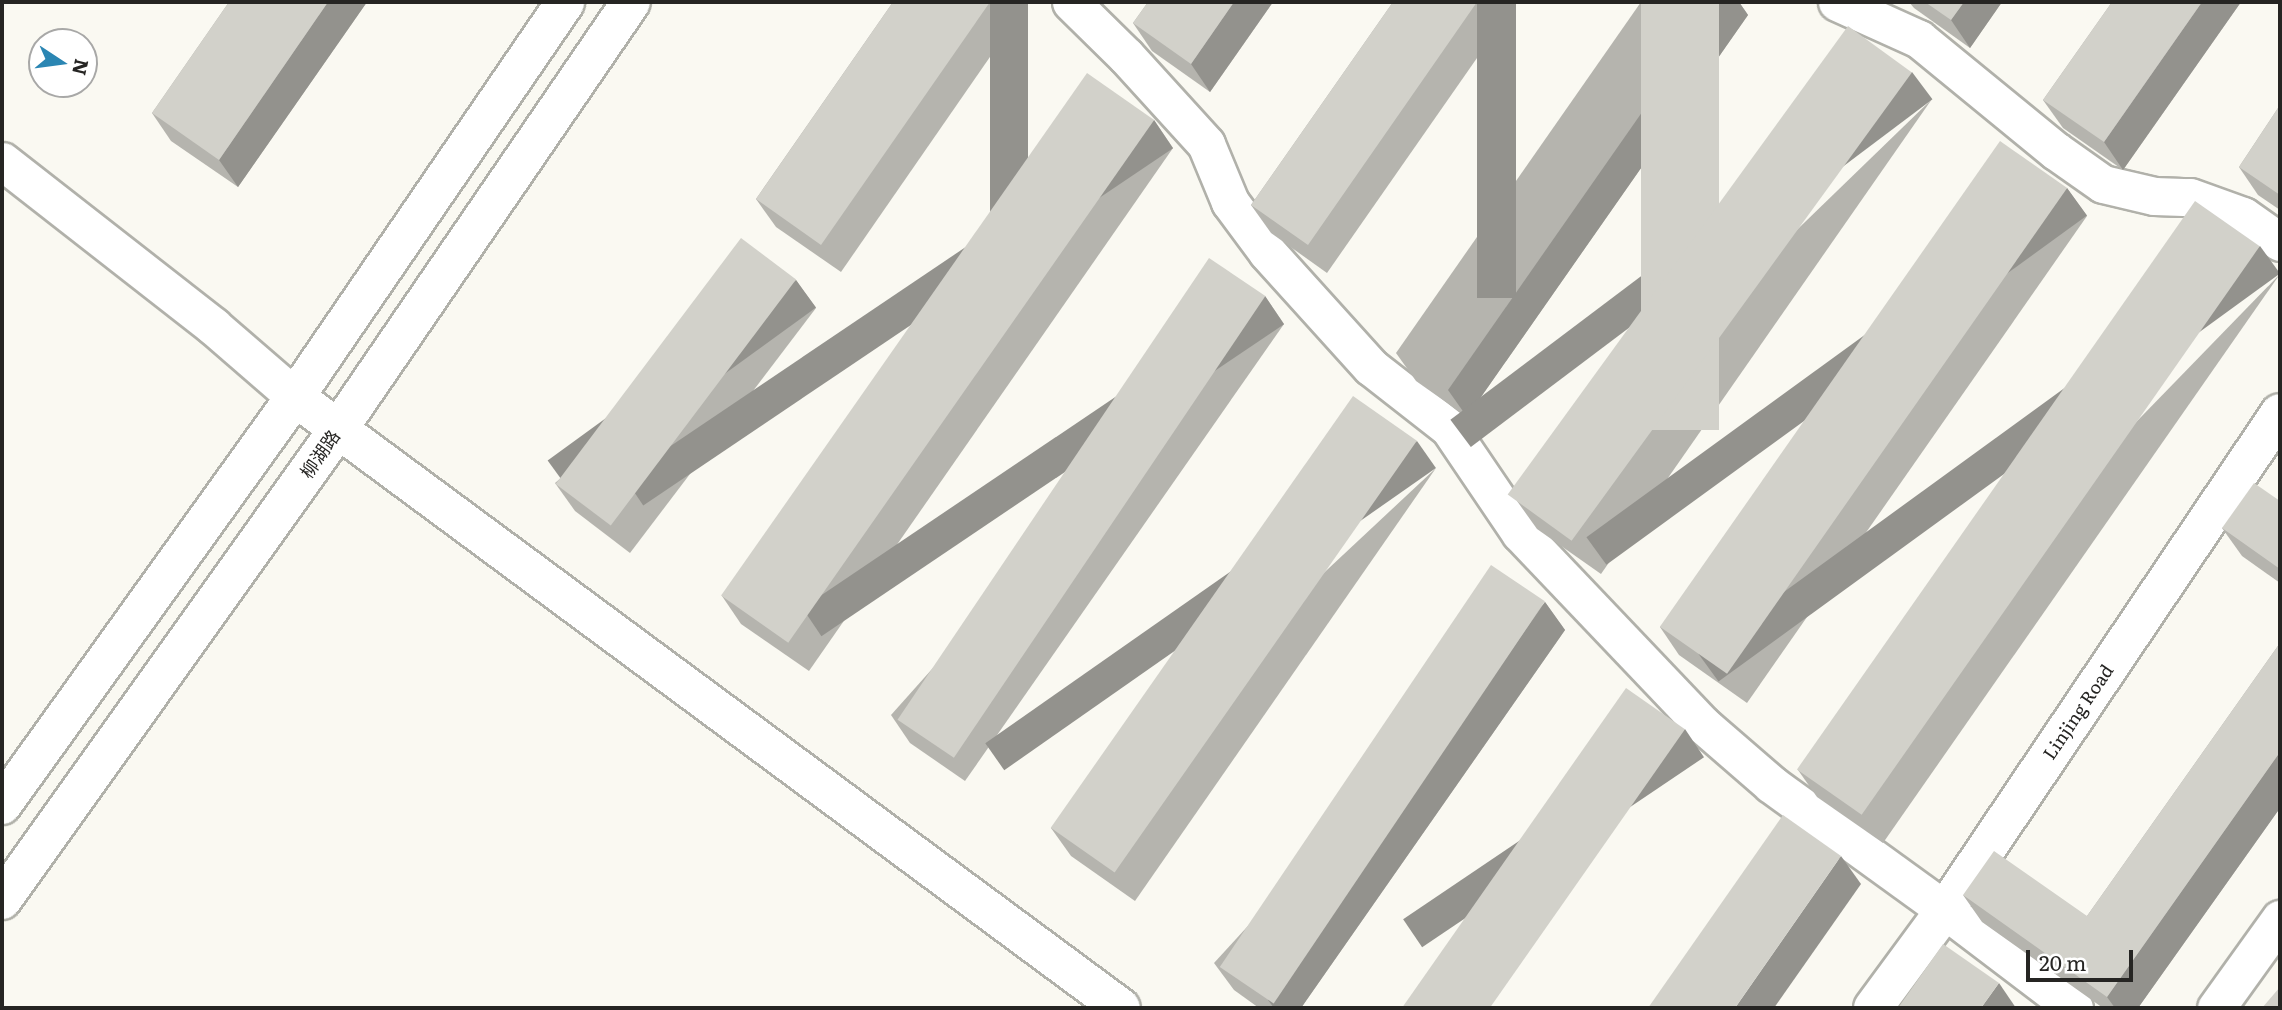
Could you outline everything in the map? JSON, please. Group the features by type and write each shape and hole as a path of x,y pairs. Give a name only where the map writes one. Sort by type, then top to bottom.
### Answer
{"main road":[{"path":"2,805 295,397 565,2"},
{"name":"柳湖路","path":"2,900 339,428 631,2"},
{"path":"295,397 1121,1008"},
{"name":"Linjing Road","path":"1873,1008 1945,910 2280,413"}],"street":[{"path":"1071,2 1126,55 1206,144 1230,202 1267,252 1371,367 1449,428 1520,533 1604,625 1703,725 1771,784 1945,910 2074,1008"},
{"path":"1837,2 1919,39 2056,150 2103,184 2154,196 2190,197 2243,216 2280,242"},
{"path":"2,161 212,327 295,397"},
{"path":"2216,1008 2280,919"}],"building":[{"path":"229,2 328,2 219,160 152,113"},
{"path":"893,2 990,2 821,245 756,199"},
{"path":"1148,2 1234,2 1191,64 1133,23"},
{"path":"1393,2 1477,2 1308,245 1251,205"},
{"path":"1641,2 1719,2 1719,430 1641,430"},
{"path":"1925,2 1964,2 1951,20"},
{"path":"2112,2 2202,2 2104,142 2043,100"},
{"path":"1848,26 1912,72 1572,541 1508,494"},
{"path":"1087,73 1154,120 788,643 721,596"},
{"path":"2280,105 2280,195 2239,167"},
{"path":"2000,141 2067,188 1727,674 1660,627"},
{"path":"2195,201 2260,246 1862,815 1797,769"},
{"path":"741,238 796,280 611,526 556,484"},
{"path":"1209,258 1265,296 954,758 898,720"},
{"path":"1353,396 1417,441 1115,872 1051,828"},
{"path":"2254,483 2280,501 2280,569 2222,528"},
{"path":"1491,565 1545,601 1274,1003 1220,967"},
{"path":"2280,643 2280,752 2107,997 1963,895 1994,851 2087,916"},
{"path":"1626,688 1685,729 1490,1008 1402,1008"},
{"path":"1783,815 1841,856 1735,1008 1648,1008"},
{"path":"1943,944 1999,983 1981,1008 1898,1008"},
{"path":"2280,987 2280,1008 2262,1008"}]}
